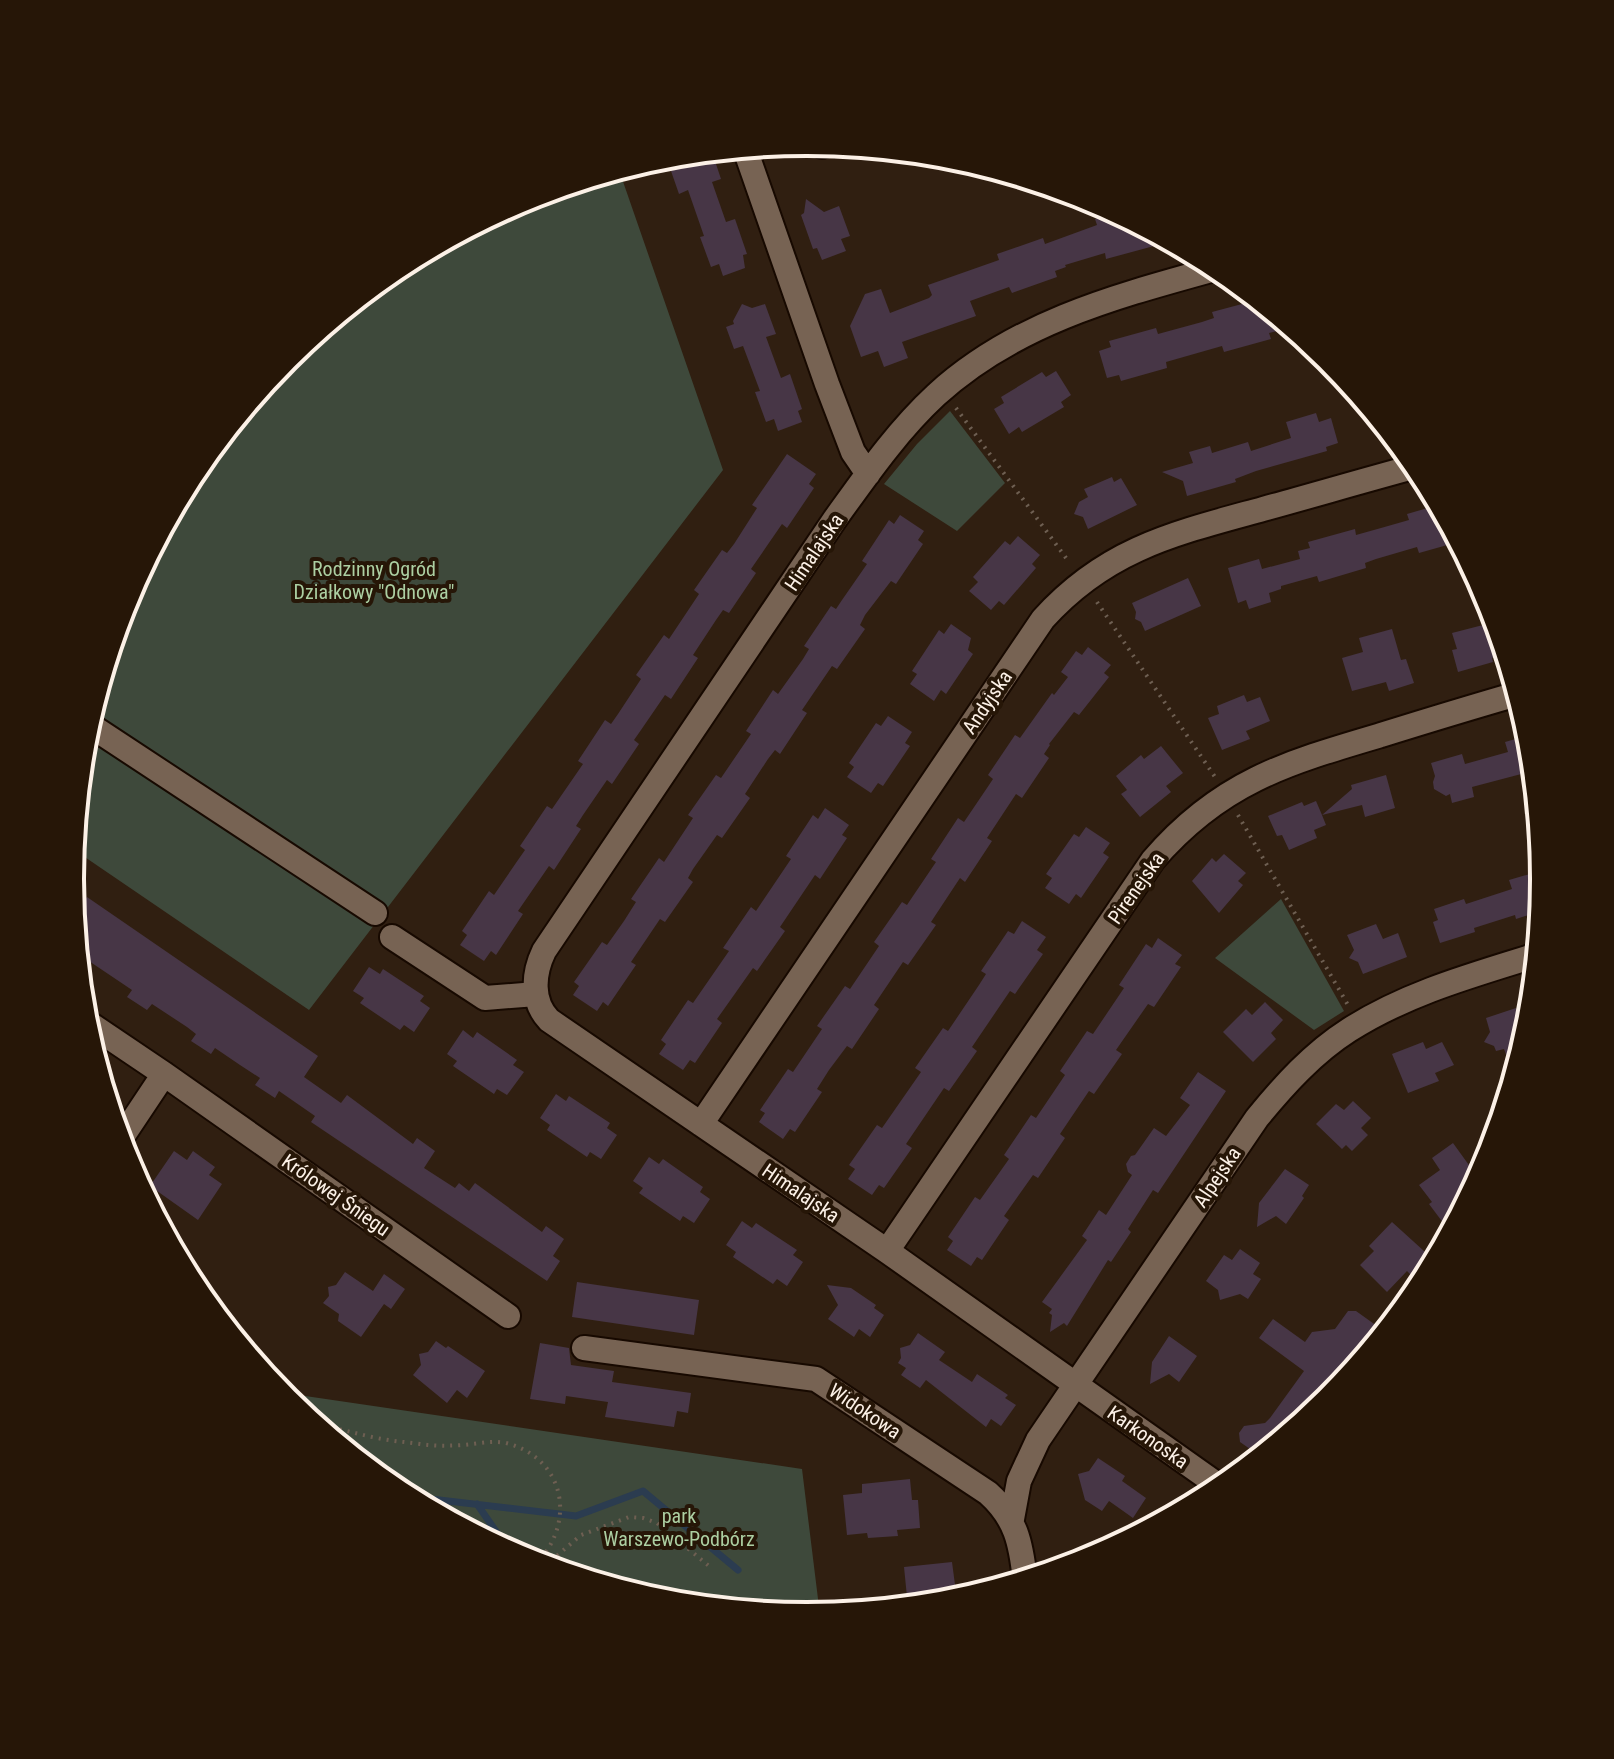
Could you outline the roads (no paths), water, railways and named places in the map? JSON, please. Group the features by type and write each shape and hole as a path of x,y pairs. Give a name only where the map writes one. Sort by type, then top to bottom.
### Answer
{"street":[{"path":"749,159 827,384 853,452 868,474"},
{"name":"Himalajska","path":"1075,1386 887,1251 549,1020 538,1006 538,964 835,519 907,426 960,375 1017,337 1100,301 1201,273"},
{"name":"Andyjska","path":"701,1124 1043,619 1067,592 1111,562 1177,533 1402,470"},
{"name":"Pirenejska","path":"887,1251 1153,860 1193,818 1263,774 1301,759 1506,697"},
{"path":"100,732 375,913"},
{"path":"392,937 485,998 536,994"},
{"name":"Alpejska","path":"1012,1519 1019,1481 1038,1440 1257,1118 1302,1067 1359,1024 1436,987 1525,959"},
{"name":"Królowej Śniegu","path":"100,1031 508,1316"},
{"path":"128,1128 164,1074"},
{"name":"Widokowa","path":"584,1348 816,1379 988,1493 1012,1519"},
{"name":"Karkonoska","path":"1075,1386 1210,1480"},
{"path":"1012,1519 1023,1569"}],"waterway":[{"path":"435,1499 576,1516 643,1491 738,1570"},
{"path":"477,1504 497,1532"}],"park label":[{"name":"Rodzinny Ogród Działkowy \"Odnowa\"","path":"374,580"},
{"name":"park Warszewo-Podbórz","path":"679,1528"}]}
